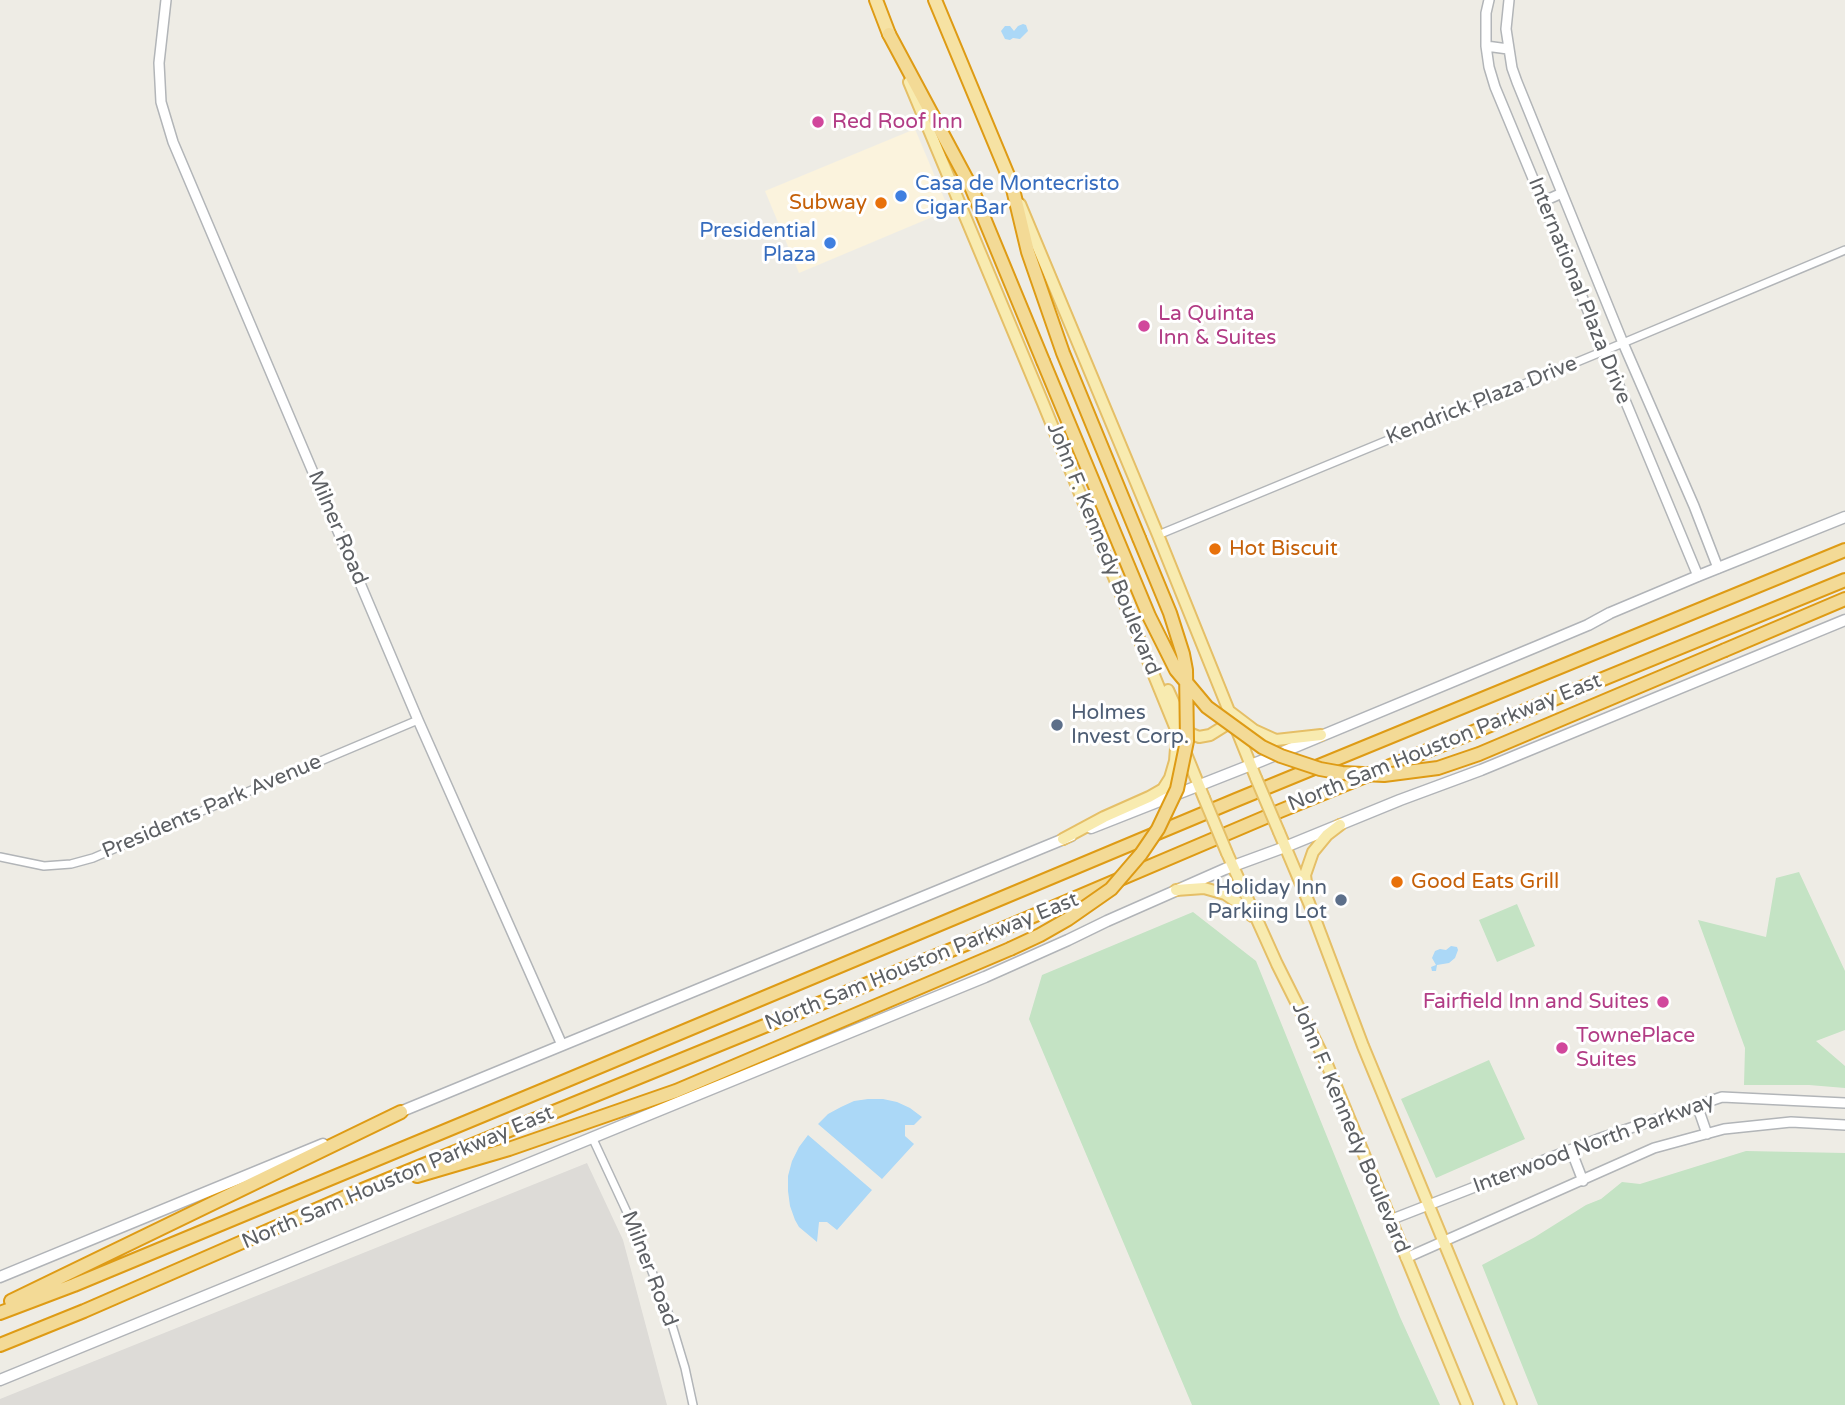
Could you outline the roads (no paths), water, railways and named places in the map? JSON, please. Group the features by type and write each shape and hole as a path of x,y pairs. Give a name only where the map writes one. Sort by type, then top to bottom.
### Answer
{"highway":[{"name":"John F. Kennedy Boulevard","path":"876,0 889,34"},
{"name":"John F. Kennedy Boulevard","path":"935,0 1012,185"},
{"path":"889,34 972,189 1149,616 1176,670 1207,708 1262,747 1320,769 1342,773 1384,775 1438,768 1479,754 1845,600"},
{"path":"349,1195 509,1149 676,1091 1010,949 1072,917 1111,889 1147,846 1177,789 1187,741 1188,696 1183,654 1174,624 1075,385 1028,252 1012,185"},
{"name":"North Sam Houston Parkway East","path":"0,1313 113,1269 1222,806 1845,550"},
{"name":"North Sam Houston Parkway East","path":"0,1345 349,1195 992,934 1293,806 1845,580"},
{"path":"0,1307 401,1112"}],"main road":[{"name":"John F. Kennedy Boulevard","path":"889,34 1232,866 1255,919 1326,1062 1467,1405"},
{"name":"John F. Kennedy Boulevard","path":"1012,185 1309,904 1356,1030 1511,1405"},
{"path":"0,1277 1063,839 1251,765 1588,625 1610,612 1845,517"},
{"name":"North Sam Houston Parkway East","path":"0,1380 985,977 1232,866 1285,848 1481,770 1845,620"},
{"path":"1143,649 1160,673 1187,732 1199,737 1220,730 1226,725 1227,709"},
{"path":"1227,709 1254,730 1276,740 1321,736"},
{"path":"1063,839 1163,789 1170,778 1175,761 1177,729"},
{"path":"1309,904 1306,875 1309,861 1326,835 1340,825"},
{"path":"1176,890 1204,888 1225,894 1255,919"}],"street":[{"name":"Milner Road","path":"166,0 159,63 161,102 173,142 418,720 562,1045"},
{"name":"International Plaza Drive","path":"1489,0 1486,13 1486,46 1495,87 1698,576"},
{"name":"International Plaza Drive","path":"1509,0 1506,29 1517,82 1718,568"},
{"path":"1486,46 1508,48"},
{"path":"1542,202 1562,194"},
{"name":"Kendrick Plaza Drive","path":"1158,535 1845,250"},
{"name":"Presidents Park Avenue","path":"0,857 44,866 71,864 93,858 418,720"},
{"name":"Interwood North Parkway","path":"1390,1220 1571,1150 1722,1097 1845,1103"},
{"path":"1698,1105 1707,1133"},
{"name":"Interwood North Parkway","path":"1406,1258 1654,1148 1724,1129 1791,1122 1845,1125"},
{"name":"Milner Road","path":"592,1137 638,1236 669,1315 685,1368 692,1405"},
{"path":"1571,1150 1583,1181"}],"water":[{"path":"1023,24 1028,31 1020,39 1005,39 1001,31 1005,26 1010,26 1014,31"},
{"path":"1451,946 1457,947 1458,950 1455,958 1449,963 1437,965 1436,971 1432,971 1431,967 1436,965 1432,958 1435,951 1446,950"},
{"path":"868,1099 897,1102 922,1117 914,1125 905,1125 905,1136 914,1144 882,1179 818,1124 841,1107"},
{"path":"808,1135 872,1190 837,1230 827,1222 819,1222 817,1242 799,1227 795,1220 788,1191 792,1161"}],"place":[{"name":"Red Roof Inn","path":"818,122"},
{"name":"Casa de Montecristo Cigar Bar","path":"901,196"},
{"name":"Subway","path":"881,203"},
{"name":"Presidential Plaza","path":"830,243"},
{"name":"La Quinta Inn & Suites","path":"1144,326"},
{"name":"Hot Biscuit","path":"1215,549"},
{"name":"Holmes Invest Corp.","path":"1057,725"},
{"name":"Good Eats Grill","path":"1397,882"},
{"name":"Holiday Inn Parkiing Lot","path":"1341,900"},
{"name":"Fairfield Inn and Suites","path":"1663,1002"},
{"name":"TownePlace Suites","path":"1562,1048"}]}
